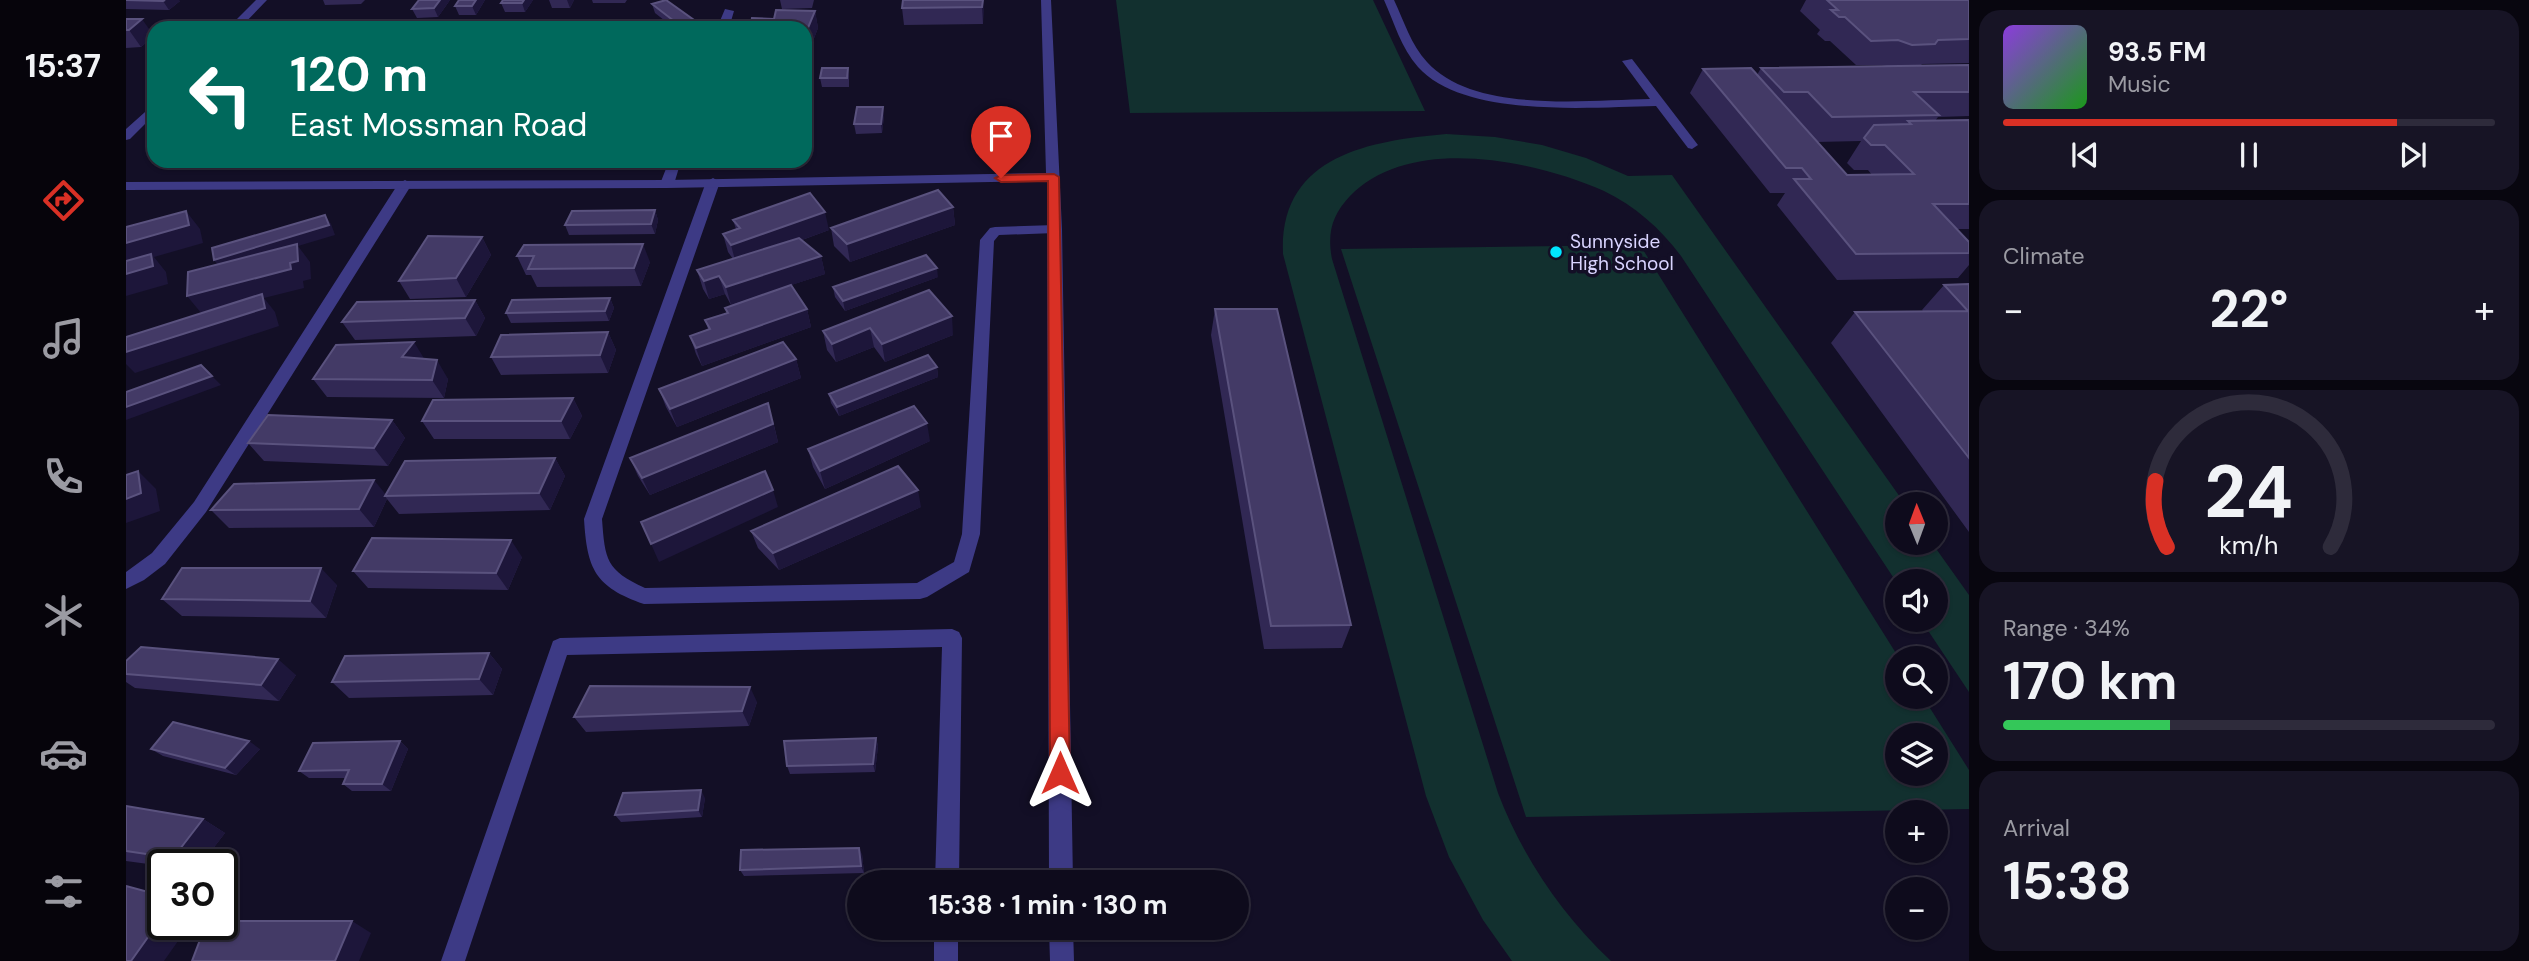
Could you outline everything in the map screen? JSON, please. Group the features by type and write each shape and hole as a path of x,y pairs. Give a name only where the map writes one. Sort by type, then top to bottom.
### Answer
{"street":[{"path":"241,21 262,0"},
{"path":"1045,0 1055,229 1061,870"},
{"path":"1389,0 1418,60 1441,80 1465,90 1522,101 1659,102"},
{"path":"725,21 729,11"},
{"path":"1628,61 1692,145"},
{"path":"126,136 147,115"},
{"path":"667,184 673,168"},
{"path":"129,188 667,184 1054,177"},
{"path":"713,183 593,519 596,562 613,583 644,596 920,591 962,567 971,534 987,240 995,231 1055,229"},
{"path":"126,582 140,575 172,546 200,507 405,184"},
{"path":"453,961 560,647 952,638 947,870"},
{"path":"946,940 946,961"},
{"path":"1061,940 1062,961"}],"green space":[{"path":"1116,0 1373,0 1425,111 1130,113"},
{"path":"1446,134 1495,137 1542,145 1586,158 1628,176 1672,175 1897,492 1885,492 1885,555 1941,555 1969,595 1969,692 1948,660 1948,646 1938,646 1929,632 1948,632 1948,569 1888,569 1681,256 1656,227 1626,204 1604,191 1543,170 1473,159 1438,159 1405,165 1375,177 1350,196 1332,225 1332,259 1498,793 1519,839 1545,883 1576,924 1611,961 1512,961 1483,920 1449,857 1426,796 1283,254 1286,221 1296,195 1312,175 1334,160 1359,149 1416,137"},
{"path":"1640,245 1891,646 1885,646 1885,709 1931,709 1939,723 1885,723 1885,786 1948,786 1948,737 1969,770 1969,809 1948,809 1948,800 1885,800 1885,811 1526,817 1341,249"}],"building":[{"path":"419,0 440,0 434,8 412,9"},
{"path":"459,0 476,0 472,6 455,6"},
{"path":"503,0 524,0 522,3 501,3"},
{"path":"666,0 695,21 674,21 652,4"},
{"path":"903,0 983,0 982,7 902,8"},
{"path":"1827,0 1969,0 1969,39 1938,40 1935,44 1912,45 1898,40 1871,41 1845,17 1839,17 1831,10 1838,10"},
{"path":"776,10 815,11 811,21 751,21 752,18 774,19"},
{"path":"126,19 142,19 126,30"},
{"path":"1969,65 1969,92 1914,92 1939,115 1832,117 1808,92 1784,92 1761,68"},
{"path":"822,68 848,68 847,78 820,78"},
{"path":"1751,68 1847,175 1914,174 1885,145 1871,145 1864,138 1874,125 1911,124 1908,121 1969,120 1969,204 1933,204 1969,242 1969,253 1856,254 1794,179 1811,179 1802,168 1786,168 1703,69"},
{"path":"857,107 883,107 881,124 854,124"},
{"path":"938,190 953,207 847,244 831,228"},
{"path":"810,193 825,212 731,245 723,234 740,228 733,220"},
{"path":"655,210 651,224 565,225 572,211"},
{"path":"186,211 189,225 126,243 126,227"},
{"path":"325,215 329,225 214,260 212,248"},
{"path":"428,236 482,237 456,278 399,281"},
{"path":"799,238 821,256 726,287 719,276 704,281 697,270"},
{"path":"297,244 298,261 290,263 291,269 187,296 188,272"},
{"path":"643,244 634,268 528,269 534,256 517,256 524,245"},
{"path":"151,254 153,266 126,274 126,261"},
{"path":"926,255 937,268 843,301 833,287"},
{"path":"1969,284 1969,311 1968,311 1944,285"},
{"path":"791,285 807,309 696,348 690,336 710,329 705,320 728,313 725,308"},
{"path":"929,290 952,316 882,344 870,328 832,344 823,331"},
{"path":"262,294 265,308 126,352 126,337"},
{"path":"610,298 605,311 506,313 512,300"},
{"path":"475,300 465,318 342,322 357,302"},
{"path":"1215,309 1277,309 1351,625 1271,626"},
{"path":"1969,311 1969,458 1855,312"},
{"path":"608,332 600,355 491,357 501,335"},
{"path":"414,342 402,357 437,360 432,380 313,379 336,345"},
{"path":"783,342 796,359 670,409 659,389"},
{"path":"928,355 937,367 837,407 829,394"},
{"path":"201,365 212,376 126,407 126,392"},
{"path":"573,398 561,421 422,421 433,400"},
{"path":"768,403 773,424 642,478 630,458"},
{"path":"914,406 927,423 820,471 808,449"},
{"path":"268,415 392,420 374,448 248,443"},
{"path":"555,458 539,493 385,496 405,461"},
{"path":"898,466 918,490 773,553 751,531"},
{"path":"138,471 141,493 126,499 126,475"},
{"path":"765,471 773,490 651,544 641,522"},
{"path":"374,480 359,509 211,510 234,484"},
{"path":"372,538 511,540 496,573 353,571"},
{"path":"182,568 321,568 310,601 162,599"},
{"path":"141,647 278,659 261,685 126,674 126,661"},
{"path":"489,653 479,679 332,682 345,656"},
{"path":"590,686 750,687 742,711 574,717"},
{"path":"173,722 249,741 225,768 151,749"},
{"path":"876,738 873,764 787,766 784,741"},
{"path":"400,741 382,784 343,784 349,770 299,771 313,743"},
{"path":"701,790 698,810 615,815 623,793"},
{"path":"126,806 203,819 180,849 147,849 147,854 126,851"},
{"path":"859,848 861,866 740,870 741,850"},
{"path":"126,886 147,892 147,938 131,961 126,961"},
{"path":"238,921 352,921 335,961 192,961 200,940 238,940"}],"place":[{"name":"Sunnyside High School","path":"1556,252"}],"route":[{"path":"1001,178 1054,177 1060,773"}]}
